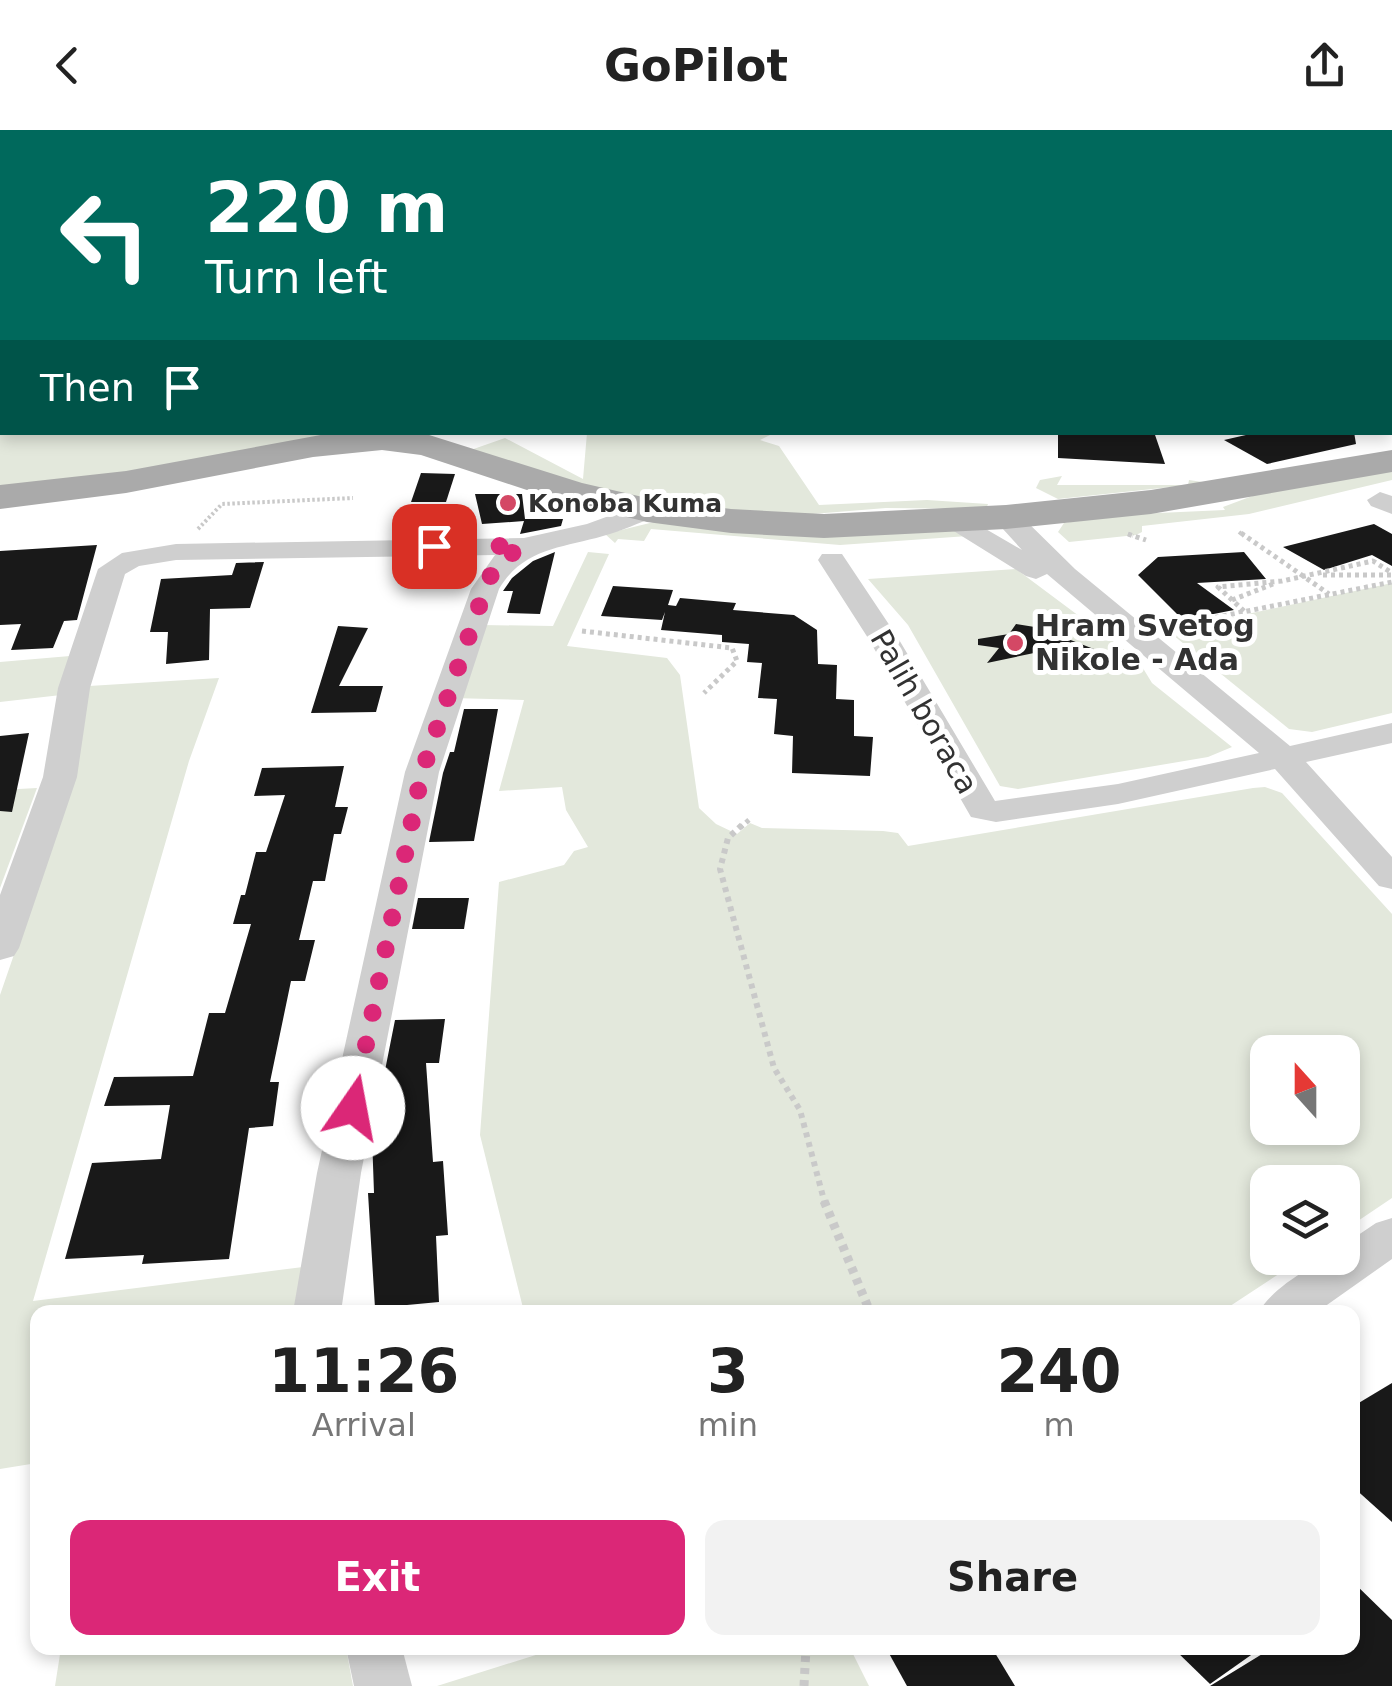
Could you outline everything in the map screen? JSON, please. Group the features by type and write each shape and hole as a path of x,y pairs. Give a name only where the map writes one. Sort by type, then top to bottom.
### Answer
{"main road":[{"path":"0,496 126,482 340,442 382,440 426,445 572,492 647,510 794,526 1006,517 1256,486 1392,461"}],"street":[{"path":"0,948 60,777 74,688 109,575 132,559 176,552 521,546 593,531 647,510"},
{"path":"1006,517 1050,562 1146,632 1258,734 1392,878"},
{"path":"950,520 1146,632"},
{"path":"317,1305 339,1173 422,772 494,568 521,546"},
{"name":"Palih boraca","path":"832,560 883,638 983,810 996,812 1118,794 1392,733"},
{"path":"1293,1305 1392,1235"},
{"path":"376,1655 383,1686"}],"path":[{"path":"176,552 222,504 352,498"},
{"path":"1239,532 1330,595"},
{"path":"1246,612 1218,588 1282,582 1373,561 1392,577"},
{"path":"1312,575 1392,577"},
{"path":"1146,632 1330,595 1392,577"},
{"path":"1232,600 1282,582"},
{"path":"582,631 732,648 737,660 704,693"},
{"path":"750,819 728,838 720,869 735,934 774,1068 800,1110 818,1166 818,1186 867,1305"},
{"path":"804,1686 806,1655"}],"shaded area":[{"path":"0,435 326,436 155,468 0,488"},
{"path":"587,435 770,435 760,440 779,446 819,505 927,500 988,504 986,509 886,508 788,516 714,511 603,492 465,452 505,438 583,479"},
{"path":"1392,467 1392,480 1249,514 1142,526 1142,532 1136,535 1069,542 1058,532 1064,523 1114,515 1225,510 1223,507 1263,492"},
{"path":"1062,476 1057,485 1188,485 1189,480 1209,483 1058,499 1036,488 1040,480"},
{"path":"654,522 956,531 968,536 840,545 651,529 644,541 618,539 615,543 605,534"},
{"path":"588,552 609,554 567,646 667,658 680,675 699,808 716,824 737,834 750,823 762,828 883,831 898,833 908,846 1253,788 1265,787 1282,793 1392,914 1392,1198 1360,1220 1360,1165 1250,1165 1250,1275 1277,1275 1232,1305 522,1305 480,1135 499,882 564,865 574,851 588,847 566,810 562,787 499,791 524,700 451,698 482,625 553,626"},
{"path":"1016,569 1138,660 1152,683 1232,747 1208,757 1018,789 1000,786 908,625 868,579"},
{"path":"1392,583 1392,713 1312,732 1289,729 1168,631"},
{"path":"70,656 61,695 0,702 0,662"},
{"path":"219,678 189,761 33,1301 303,1267 302,1305 30,1305 30,1464 0,1469 0,995 75,778 89,686"},
{"path":"37,788 0,888 0,790"},
{"path":"60,1655 347,1655 353,1686 55,1686"},
{"path":"536,1655 854,1655 869,1686 437,1686"}],"building":[{"path":"1058,435 1155,435 1165,464 1058,458"},
{"path":"1246,435 1354,435 1356,444 1267,464 1224,440"},
{"path":"421,473 455,474 446,502 411,502"},
{"path":"475,494 522,494 525,519 563,519 561,526 520,534 524,521 482,524"},
{"path":"1374,524 1392,534 1392,566 1372,555 1324,570 1283,547"},
{"path":"97,545 77,620 64,621 53,648 11,650 21,624 0,625 0,551"},
{"path":"555,552 540,614 507,613 513,591 503,591 512,578 533,561"},
{"path":"1244,552 1266,579 1197,583 1234,610 1183,620 1138,575 1158,557"},
{"path":"264,562 250,608 210,609 209,660 166,664 168,632 150,632 161,579 232,575 236,563"},
{"path":"613,586 673,590 668,605 676,606 680,598 736,603 733,610 794,615 817,630 818,664 837,665 836,699 854,700 854,736 873,737 870,776 792,773 793,736 774,734 777,699 758,698 762,663 747,662 749,644 722,642 722,635 661,630 665,612 662,620 601,616"},
{"name":"Hram Svetog Nikole - Ada","path":"1085,621 1068,639 1099,651 1096,662 1034,653 987,663 999,648 978,645 978,639 1009,634 1016,624 1041,628"},
{"path":"338,626 368,628 339,686 383,686 376,712 311,713"},
{"path":"464,709 498,709 474,841 429,842 443,773 450,752 454,752"},
{"path":"29,733 12,812 0,811 0,736"},
{"path":"344,766 335,807 348,807 341,834 334,834 325,881 313,881 299,940 315,940 305,981 291,981 270,1082 279,1082 273,1126 249,1128 229,1259 142,1264 144,1255 65,1259 92,1163 161,1159 170,1105 104,1106 114,1077 193,1076 209,1013 225,1013 251,924 233,924 256,852 266,852 285,795 254,796 262,768"},
{"path":"418,898 469,898 464,929 412,929"},
{"path":"445,1019 439,1063 426,1063 433,1162 443,1161 448,1235 436,1236 439,1302 375,1305 368,1193 374,1193 372,1136 395,1020"},
{"path":"1392,1383 1392,1522 1360,1493 1360,1402"},
{"path":"1360,1589 1392,1620 1392,1686 1210,1686 1261,1655 1360,1655"},
{"path":"890,1655 996,1655 1015,1686 907,1686"},
{"path":"1180,1655 1251,1655 1210,1684"}],"place":[{"name":"Konoba Kuma","path":"508,503"},
{"name":"Hram Svetog Nikole - Ada","path":"1015,643"}],"route":[{"path":"353,1108 422,772 494,568 521,546 434,546"}]}
